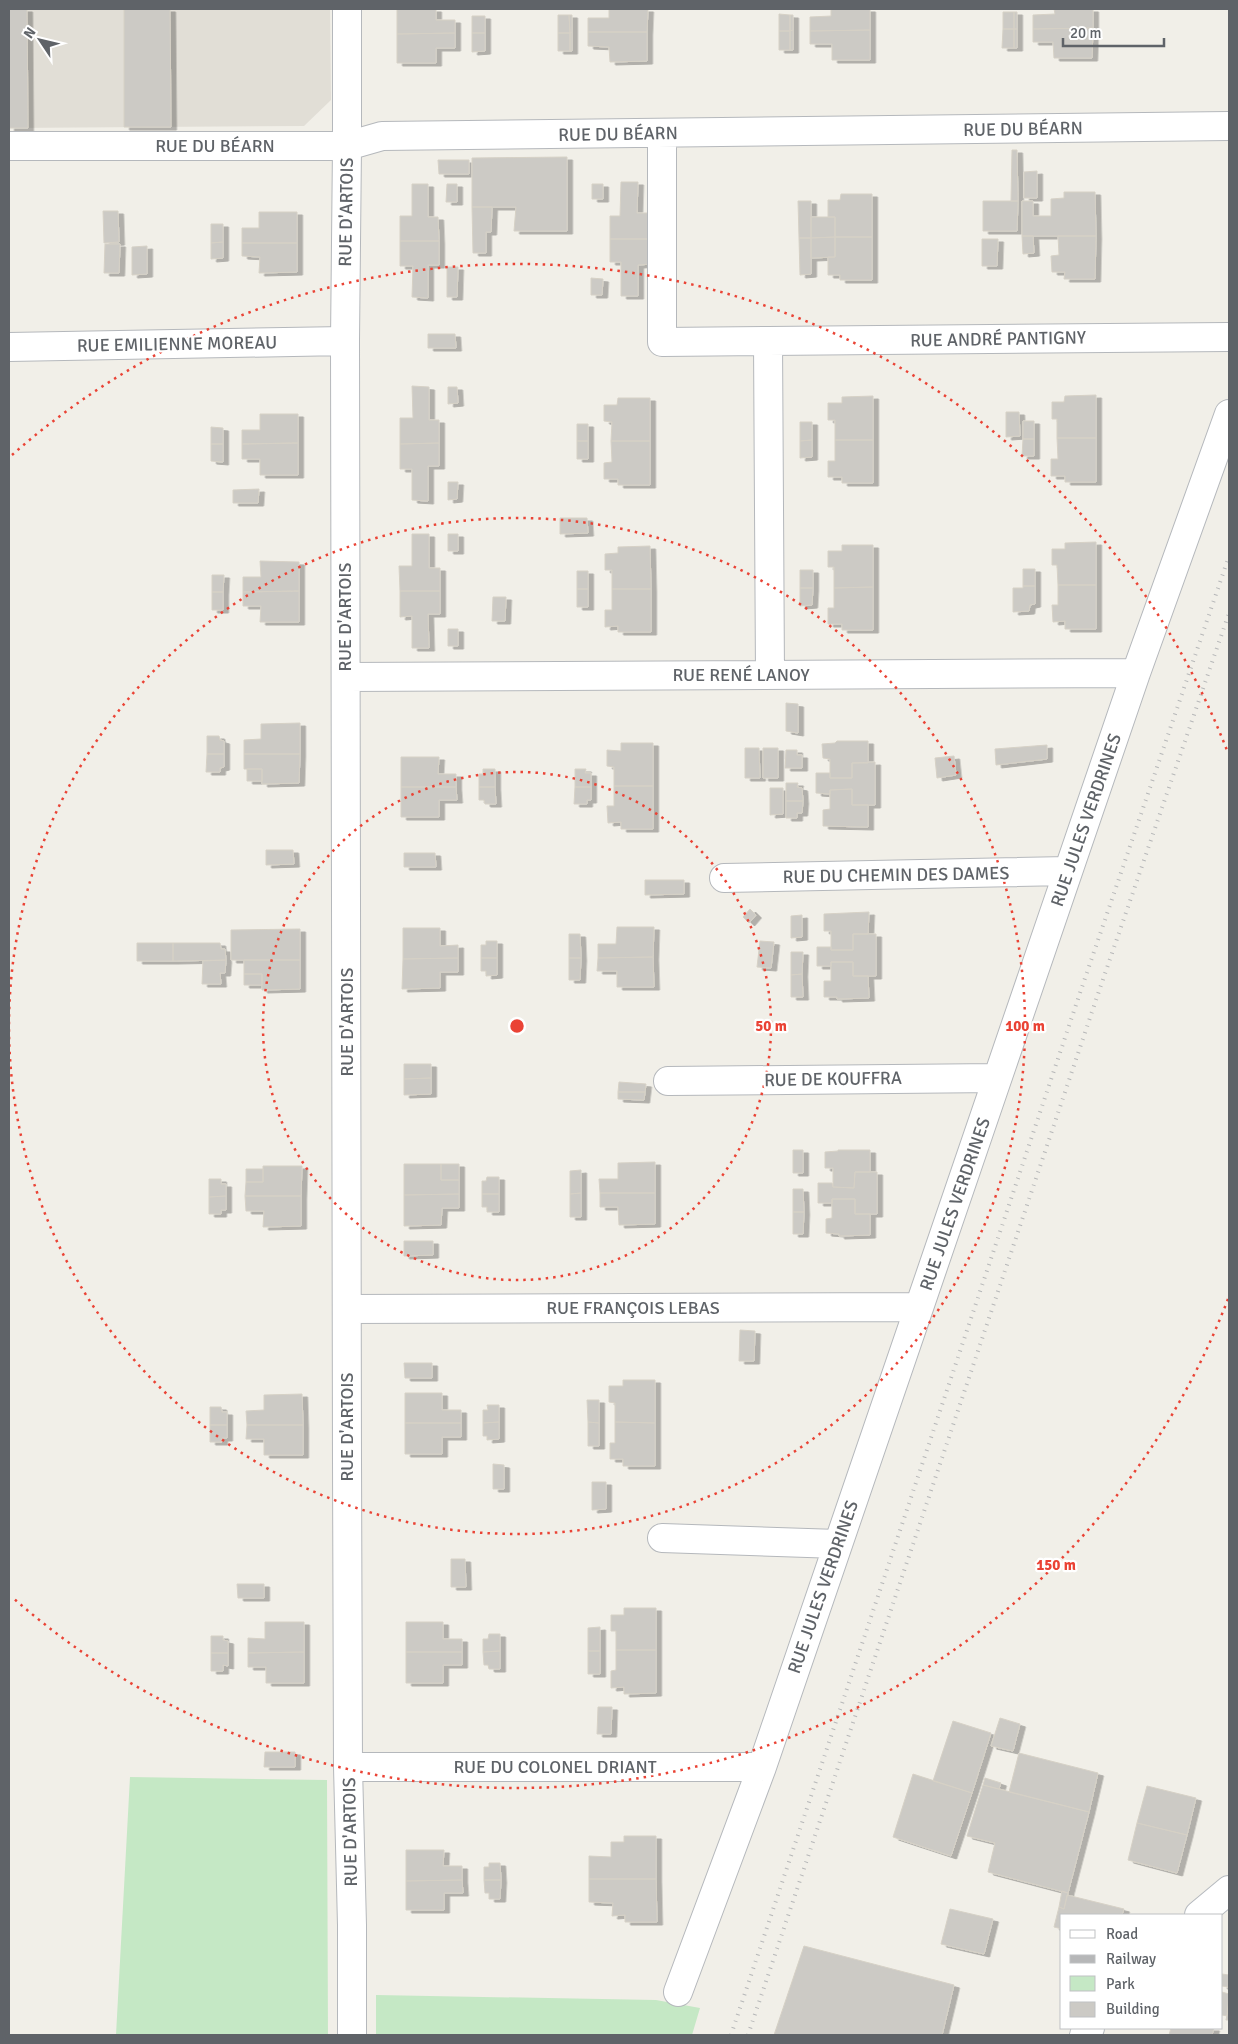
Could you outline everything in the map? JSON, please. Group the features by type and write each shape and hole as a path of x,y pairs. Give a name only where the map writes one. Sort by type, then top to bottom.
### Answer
{"street":[{"name":"RUE D'ARTOIS","path":"347,9 345,341 348,1767 352,1925 352,2035"},
{"name":"RUE DU BÉARN","path":"9,146 347,146 382,136 1229,126"},
{"name":"RUE ANDRÉ PANTIGNY","path":"662,133 662,342 1229,337"},
{"name":"RUE EMILIENNE MOREAU","path":"9,347 345,341"},
{"path":"768,341 770,675"},
{"name":"RUE JULES VERDRINES","path":"678,1992 762,1767 1136,673 1229,414"},
{"name":"RUE RENÉ LANOY","path":"346,677 1136,673"},
{"name":"RUE DU CHEMIN DES DAMES","path":"724,878 1068,871"},
{"name":"RUE DE KOUFFRA","path":"668,1081 997,1078"},
{"name":"RUE FRANÇOIS LEBAS","path":"347,1309 919,1308"},
{"path":"662,1538 838,1544"},
{"name":"RUE DU COLONEL DRIANT","path":"348,1767 762,1767"},
{"path":"1200,1914 1229,1890"}],"shaded area":[{"path":"9,9 330,9 331,100 304,126 9,128"}],"green space":[{"path":"130,1777 327,1780 328,2035 116,2035"},
{"path":"376,1995 656,2000 700,2008 692,2035 376,2035"}],"building":[{"path":"9,9 27,9 28,128 9,128"},
{"path":"124,9 170,9 171,127 124,127"},
{"path":"397,9 436,9 436,20 455,20 455,33 397,34"},
{"path":"609,9 648,9 647,32 588,32 588,18 609,18"},
{"path":"831,9 870,9 870,30 810,31 810,17 831,16"},
{"path":"1054,9 1093,9 1093,28 1033,29 1033,15 1055,14"},
{"path":"1003,12 1014,12 1014,29 1003,29"},
{"path":"1014,12 1017,12 1017,29 1014,29"},
{"path":"779,14 790,15 790,31 779,31"},
{"path":"558,15 569,15 570,33 558,33"},
{"path":"569,15 572,15 572,32 570,33"},
{"path":"790,15 793,15 793,30 790,31"},
{"path":"472,16 485,16 485,33 472,33"},
{"path":"1093,28 1092,58 1054,58 1053,42 1033,42 1033,29"},
{"path":"1003,29 1014,29 1014,48 1002,48"},
{"path":"1014,29 1017,29 1017,48 1014,48"},
{"path":"793,30 793,50 790,50 790,31"},
{"path":"870,30 870,60 832,60 832,44 810,44 810,31"},
{"path":"779,31 790,31 790,50 779,50"},
{"path":"572,32 572,51 570,51 570,33"},
{"path":"588,32 647,32 647,61 610,62 609,47 588,46"},
{"path":"455,33 455,48 436,48 436,63 397,63 397,34"},
{"path":"472,33 485,33 485,51 472,52"},
{"path":"558,33 570,33 570,51 558,51"},
{"path":"1012,150 1017,150 1018,201 1011,201"},
{"path":"567,157 567,231 514,231 516,207 472,207 472,158"},
{"path":"438,160 469,160 469,174 439,174"},
{"path":"1037,171 1037,198 1024,198 1024,172"},
{"path":"621,182 638,182 637,213 651,213 651,239 610,239 610,216 620,216"},
{"path":"412,184 428,184 428,217 438,217 439,241 400,241 400,216 412,216"},
{"path":"447,184 457,184 457,202 446,202"},
{"path":"592,184 603,184 603,199 592,199"},
{"path":"1064,192 1095,192 1096,236 1022,236 1022,201 1033,201 1033,216 1051,216 1051,199 1064,198"},
{"path":"841,194 872,194 872,237 835,237 835,217 828,217 828,200 840,200"},
{"path":"798,201 811,201 811,238 799,238"},
{"path":"983,201 1018,201 1017,231 983,231"},
{"path":"472,207 492,207 491,232 486,232 486,253 473,253"},
{"path":"103,211 118,211 119,242 104,243"},
{"path":"259,212 297,212 297,243 242,243 242,228 259,228"},
{"path":"811,217 835,217 835,237 811,238"},
{"path":"211,224 223,224 223,242 211,243"},
{"path":"1022,236 1033,236 1034,253 1023,254"},
{"path":"1058,236 1096,236 1095,279 1064,279 1065,272 1052,272 1051,256 1059,255"},
{"path":"835,237 872,237 872,280 840,280 840,275 828,275 828,257 835,257"},
{"path":"835,237 835,257 811,258 811,238"},
{"path":"799,238 811,238 811,274 800,275"},
{"path":"610,239 651,239 652,264 638,265 638,296 621,296 621,262 610,262"},
{"path":"982,239 998,239 997,266 982,266"},
{"path":"400,241 439,241 439,265 428,265 428,298 412,297 413,266 400,266"},
{"path":"223,242 223,258 211,259 211,243"},
{"path":"242,243 297,243 297,272 259,273 260,257 242,256"},
{"path":"105,244 120,244 119,273 104,273"},
{"path":"147,246 147,274 132,275 132,247"},
{"path":"447,267 458,267 457,297 447,297"},
{"path":"591,278 603,279 602,295 591,295"},
{"path":"428,334 455,334 456,348 428,348"},
{"path":"412,386 429,387 429,420 439,420 439,443 400,444 400,418 413,418"},
{"path":"448,387 457,387 458,403 448,404"},
{"path":"1096,395 1096,438 1057,438 1057,419 1052,419 1052,402 1064,402 1065,396"},
{"path":"873,396 873,440 835,440 835,420 828,420 828,403 842,403 842,397"},
{"path":"618,398 650,398 650,441 611,441 612,422 604,421 604,405 617,405"},
{"path":"1006,412 1019,412 1020,436 1006,437"},
{"path":"260,414 298,414 298,443 242,444 242,430 260,430"},
{"path":"1023,421 1034,421 1034,439 1023,439"},
{"path":"800,422 812,422 812,440 800,441"},
{"path":"577,424 588,424 588,441 577,441"},
{"path":"211,427 223,428 223,444 211,444"},
{"path":"1057,438 1096,438 1096,482 1065,482 1065,476 1051,476 1051,459 1058,459"},
{"path":"1023,439 1034,439 1034,456 1022,456"},
{"path":"812,440 812,457 800,458 800,441"},
{"path":"835,440 873,440 873,483 842,483 842,477 828,477 828,461 835,461"},
{"path":"577,441 588,441 588,459 577,459"},
{"path":"611,441 650,441 650,485 618,485 618,479 604,479 604,463 612,462"},
{"path":"298,443 298,475 260,475 260,459 242,459 242,444"},
{"path":"439,443 439,466 428,466 428,501 412,500 412,469 400,469 400,444"},
{"path":"211,444 223,444 223,462 211,461"},
{"path":"448,482 458,482 457,499 448,500"},
{"path":"259,489 258,503 233,503 233,490"},
{"path":"560,518 587,518 588,533 560,534"},
{"path":"412,534 429,534 429,568 440,568 440,591 400,591 399,566 412,566"},
{"path":"448,534 458,534 458,551 448,551"},
{"path":"1096,542 1096,585 1058,585 1057,565 1052,565 1052,549 1065,549 1065,543"},
{"path":"842,545 873,545 873,587 834,588 834,567 828,567 828,551 842,551"},
{"path":"650,546 651,589 612,589 612,570 605,570 605,554 618,553 618,547"},
{"path":"260,561 299,562 299,591 243,592 243,577 261,577"},
{"path":"1023,569 1035,569 1035,586 1023,586"},
{"path":"800,570 813,570 813,588 800,588"},
{"path":"577,571 588,571 588,589 577,589"},
{"path":"212,575 224,575 223,592 212,592"},
{"path":"1058,585 1096,585 1096,629 1065,629 1065,621 1053,622 1052,605 1058,605"},
{"path":"1023,586 1035,586 1035,604 1030,605 1029,611 1013,612 1013,588 1023,588"},
{"path":"873,587 873,630 842,630 842,624 828,624 828,608 834,608 834,588"},
{"path":"800,588 813,588 812,605 800,606"},
{"path":"577,589 588,589 588,607 577,607"},
{"path":"612,589 651,589 651,632 618,632 618,626 605,627 605,610 612,610"},
{"path":"299,591 299,622 260,622 261,606 243,606 243,592"},
{"path":"400,591 440,591 440,614 428,614 429,648 412,648 412,616 400,617"},
{"path":"212,592 223,592 223,610 212,610"},
{"path":"493,597 506,597 505,621 492,621"},
{"path":"448,629 458,629 458,646 448,646"},
{"path":"786,703 798,704 798,733 786,731"},
{"path":"300,723 300,754 244,754 244,740 261,739 261,724"},
{"path":"207,736 219,736 220,740 224,741 224,754 207,754"},
{"path":"837,741 868,741 868,763 852,763 852,778 830,778 830,759 823,758 822,744 835,743"},
{"path":"621,743 653,743 653,786 614,786 614,767 607,766 607,750 621,751"},
{"path":"1047,745 1047,759 996,765 995,749"},
{"path":"745,748 759,748 760,778 745,778"},
{"path":"763,748 778,748 778,778 763,778"},
{"path":"786,750 797,750 797,755 802,755 802,768 785,768"},
{"path":"207,754 224,754 224,767 220,768 220,772 206,772"},
{"path":"244,754 300,754 299,783 262,784 262,769 244,769"},
{"path":"954,756 956,775 937,778 935,758"},
{"path":"401,757 439,757 438,774 456,774 456,787 401,787"},
{"path":"875,762 875,805 852,805 852,789 830,790 830,794 816,793 816,773 830,773 830,778 852,778 852,763"},
{"path":"247,769 262,769 262,781 247,781"},
{"path":"483,769 495,769 495,787 479,787 479,774 483,774"},
{"path":"575,769 586,769 585,773 591,773 591,787 575,787"},
{"path":"786,783 798,783 797,787 802,788 803,801 786,801"},
{"path":"614,786 653,786 653,829 621,829 621,822 608,823 607,806 614,806"},
{"path":"401,787 456,787 457,800 439,800 439,817 401,817"},
{"path":"479,787 495,787 496,804 485,804 484,800 479,800"},
{"path":"575,787 591,787 591,800 587,800 587,804 574,804"},
{"path":"770,788 783,788 783,814 770,815"},
{"path":"852,789 852,805 868,805 868,827 823,826 823,810 830,809 830,790"},
{"path":"786,801 803,801 802,813 797,813 797,818 786,818"},
{"path":"266,850 293,850 294,864 266,865"},
{"path":"404,853 435,853 436,867 404,867"},
{"path":"645,880 684,880 684,894 645,895"},
{"path":"750,909 756,915 749,923 743,917"},
{"path":"869,912 868,934 853,934 853,950 831,950 831,931 824,931 824,914"},
{"path":"802,915 802,937 791,938 791,916"},
{"path":"617,927 654,927 653,957 598,958 598,944 616,944"},
{"path":"403,928 440,928 440,946 458,945 458,958 403,959"},
{"path":"300,929 300,960 231,960 231,930"},
{"path":"569,934 580,934 581,958 569,958"},
{"path":"853,934 876,934 876,976 853,976 853,962 831,962 831,966 817,966 817,947 831,947 831,950 853,950"},
{"path":"486,941 497,941 497,958 481,958 481,945 486,945"},
{"path":"760,941 774,942 771,968 757,967"},
{"path":"137,943 173,943 173,961 137,961"},
{"path":"173,943 220,943 221,949 225,949 226,960 173,961"},
{"path":"791,952 803,952 802,974 791,975"},
{"path":"653,957 654,987 617,987 617,971 597,971 598,958"},
{"path":"458,958 458,972 440,972 440,988 402,989 403,959"},
{"path":"481,958 497,958 497,975 486,976 486,971 481,971"},
{"path":"569,958 581,958 580,980 569,980"},
{"path":"226,960 225,973 220,973 221,984 202,984 203,961"},
{"path":"244,960 300,960 300,989 262,990 262,974 244,974"},
{"path":"831,962 853,962 853,976 868,976 869,998 837,999 837,997 824,997 824,981 831,981"},
{"path":"244,974 262,974 262,985 244,985"},
{"path":"802,974 803,997 791,997 791,975"},
{"path":"404,1064 431,1064 431,1078 404,1079"},
{"path":"431,1078 431,1094 404,1095 404,1079"},
{"path":"619,1082 646,1084 645,1092 618,1092"},
{"path":"618,1092 645,1092 644,1100 618,1099"},
{"path":"793,1150 803,1150 803,1173 793,1173"},
{"path":"870,1150 870,1172 855,1172 854,1188 833,1187 833,1168 825,1168 825,1152"},
{"path":"655,1162 655,1193 600,1193 599,1179 618,1179 618,1163"},
{"path":"404,1164 441,1164 441,1180 459,1180 459,1194 404,1195"},
{"path":"441,1164 459,1164 459,1180 441,1180"},
{"path":"263,1166 302,1166 301,1196 245,1196 246,1182 263,1182"},
{"path":"246,1169 263,1169 263,1182 246,1182"},
{"path":"581,1170 581,1193 570,1194 570,1171"},
{"path":"855,1172 877,1172 877,1214 855,1214 855,1199 832,1199 832,1203 818,1203 818,1183 832,1183 833,1187 854,1188"},
{"path":"487,1177 499,1177 499,1194 482,1194 482,1181 486,1181"},
{"path":"209,1179 221,1179 221,1184 226,1184 226,1196 209,1197"},
{"path":"793,1189 803,1189 804,1212 793,1212"},
{"path":"581,1193 581,1217 570,1217 570,1194"},
{"path":"600,1193 655,1193 655,1224 619,1225 618,1207 600,1207"},
{"path":"459,1194 459,1208 442,1208 441,1225 404,1226 404,1195"},
{"path":"482,1194 499,1194 499,1212 487,1212 487,1207 482,1207"},
{"path":"226,1196 226,1210 221,1210 221,1214 209,1214 209,1197"},
{"path":"245,1196 301,1196 301,1226 263,1227 264,1211 246,1211"},
{"path":"832,1199 855,1199 855,1214 870,1214 870,1235 839,1236 839,1234 826,1233 826,1219 832,1218"},
{"path":"793,1212 804,1212 803,1234 793,1234"},
{"path":"404,1241 433,1241 433,1255 404,1256"},
{"path":"740,1330 755,1331 754,1361 739,1361"},
{"path":"404,1363 432,1363 432,1378 405,1378"},
{"path":"623,1380 655,1380 655,1423 615,1422 615,1403 609,1402 609,1386 623,1386"},
{"path":"405,1393 442,1393 442,1410 461,1410 461,1423 405,1423"},
{"path":"302,1394 303,1425 247,1425 246,1411 264,1410 264,1395"},
{"path":"587,1400 599,1400 599,1423 588,1422"},
{"path":"487,1405 499,1405 499,1422 483,1423 483,1410 488,1410"},
{"path":"210,1407 221,1407 222,1412 227,1412 227,1425 210,1425"},
{"path":"499,1422 499,1439 487,1440 487,1436 483,1436 483,1423"},
{"path":"588,1422 599,1423 599,1446 588,1446"},
{"path":"615,1422 655,1423 655,1466 623,1466 623,1459 610,1459 610,1443 615,1443"},
{"path":"405,1423 461,1423 461,1437 442,1437 442,1454 405,1454"},
{"path":"210,1425 227,1425 227,1438 222,1438 222,1442 210,1442"},
{"path":"247,1425 303,1425 303,1455 264,1455 264,1439 246,1439"},
{"path":"493,1464 504,1465 504,1489 493,1489"},
{"path":"592,1482 606,1482 606,1509 592,1510"},
{"path":"451,1559 465,1559 466,1587 451,1587"},
{"path":"237,1584 264,1584 264,1598 238,1598"},
{"path":"624,1608 656,1608 656,1650 616,1650 616,1631 611,1631 611,1615 624,1615"},
{"path":"265,1622 304,1622 304,1652 248,1653 248,1638 265,1639"},
{"path":"406,1622 443,1622 443,1639 462,1639 462,1652 406,1652"},
{"path":"600,1627 600,1651 588,1651 588,1628"},
{"path":"489,1634 500,1634 500,1651 483,1652 483,1639 488,1639"},
{"path":"211,1636 223,1636 223,1640 228,1641 228,1653 211,1653"},
{"path":"616,1650 656,1650 656,1693 624,1694 624,1687 611,1688 611,1671 616,1670"},
{"path":"500,1651 500,1669 489,1669 488,1665 484,1665 483,1652"},
{"path":"588,1651 600,1651 600,1674 588,1674"},
{"path":"304,1652 304,1683 266,1683 266,1667 248,1667 248,1653"},
{"path":"406,1652 462,1652 462,1665 443,1665 443,1683 406,1683"},
{"path":"211,1653 228,1653 228,1666 223,1665 223,1671 211,1671"},
{"path":"598,1707 612,1707 611,1734 597,1734"},
{"path":"1000,1718 1020,1724 1013,1751 991,1746"},
{"path":"953,1721 991,1733 972,1793 933,1781"},
{"path":"265,1752 295,1752 295,1767 264,1767"},
{"path":"1019,1753 1098,1773 1089,1812 1009,1792"},
{"path":"913,1774 972,1793 951,1856 893,1837"},
{"path":"985,1778 1001,1783 999,1789 983,1785"},
{"path":"983,1785 1089,1812 1068,1893 988,1872 995,1843 967,1836"},
{"path":"1147,1786 1196,1798 1187,1835 1137,1823"},
{"path":"1137,1823 1187,1835 1177,1873 1128,1860"},
{"path":"624,1836 656,1836 656,1879 589,1879 589,1856 611,1857 611,1842 624,1842"},
{"path":"406,1850 444,1850 443,1866 462,1866 462,1880 406,1881"},
{"path":"489,1863 500,1863 501,1880 484,1880 484,1867 489,1867"},
{"path":"589,1879 656,1879 657,1922 625,1922 625,1915 612,1916 613,1903 589,1902"},
{"path":"462,1880 463,1893 444,1893 444,1910 406,1910 406,1881"},
{"path":"484,1880 501,1880 500,1899 489,1899 489,1893 485,1893"},
{"path":"1062,1891 1068,1893 1064,1909 1059,1907"},
{"path":"1067,1895 1124,1909 1122,1914 1060,1914 1060,1928 1054,1927 1059,1907 1064,1909"},
{"path":"950,1909 993,1919 984,1954 941,1944"},
{"path":"804,1946 954,1985 942,2035 774,2035"},
{"path":"1223,1974 1229,1975 1228,1987 1223,1986"},
{"path":"1223,1992 1229,1994 1227,2016 1223,2015"},
{"path":"1229,2005 1229,2020 1226,2020"},
{"path":"1171,2029 1214,2029 1212,2035 1169,2035"}],"railway":[{"path":"731,2035 1082,987 1229,556"},
{"path":"748,2035 1098,994 1229,613"}]}
